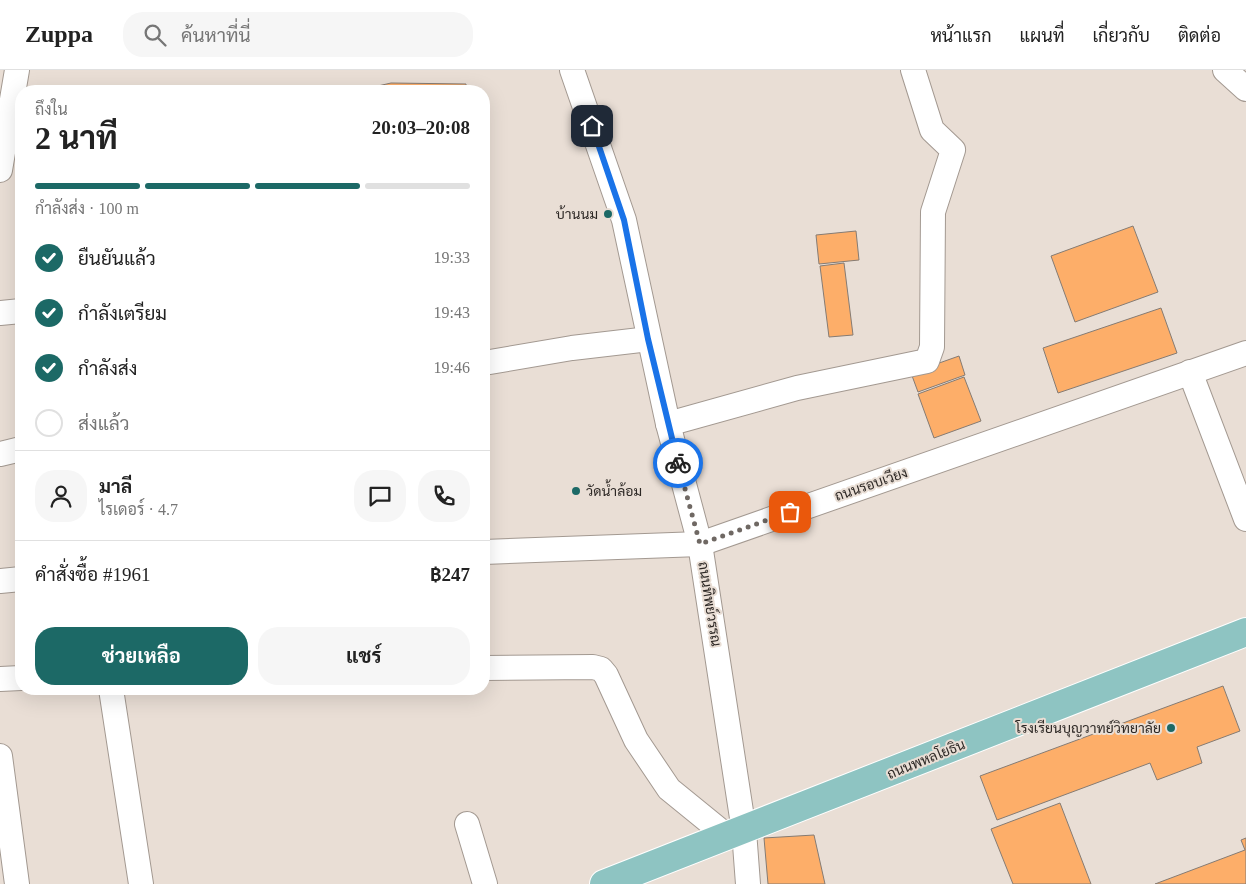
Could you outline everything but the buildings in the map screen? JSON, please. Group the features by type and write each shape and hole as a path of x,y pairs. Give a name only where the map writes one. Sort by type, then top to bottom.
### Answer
{"main road":[{"name":"ถนนพหลโยธิน","path":"604,884 736,834 1246,632"}],"street":[{"path":"0,170 17,70"},
{"name":"ถนนทิพย์วรรณ","path":"572,70 624,220 648,339 668,424 700,544 736,834 748,884"},
{"path":"668,424 797,388 927,361 932,347 933,212 953,150 932,130 913,70"},
{"path":"1225,70 1246,89"},
{"path":"0,313 15,312"},
{"path":"490,362 572,348 648,339"},
{"name":"ถนนรอบเวียง","path":"490,552 700,544 1246,353"},
{"path":"1190,372 1246,519"},
{"path":"0,454 15,450"},
{"path":"0,581 15,579"},
{"path":"490,668 600,668 636,740 669,789 736,834"},
{"path":"0,679 15,678"},
{"path":"111,695 140,884"},
{"path":"0,756 17,884"},
{"path":"467,824 485,884"}],"way so far":[{"path":"678,463 700,544 790,512"}],"place":[{"name":"บ้านนม","path":"608,214"},
{"name":"วัดน้ำล้อม","path":"576,491"},
{"name":"โรงเรียนบุญวาทย์วิทยาลัย","path":"1171,728"}],"route":[{"path":"592,126 624,220 648,339 678,463"}]}
